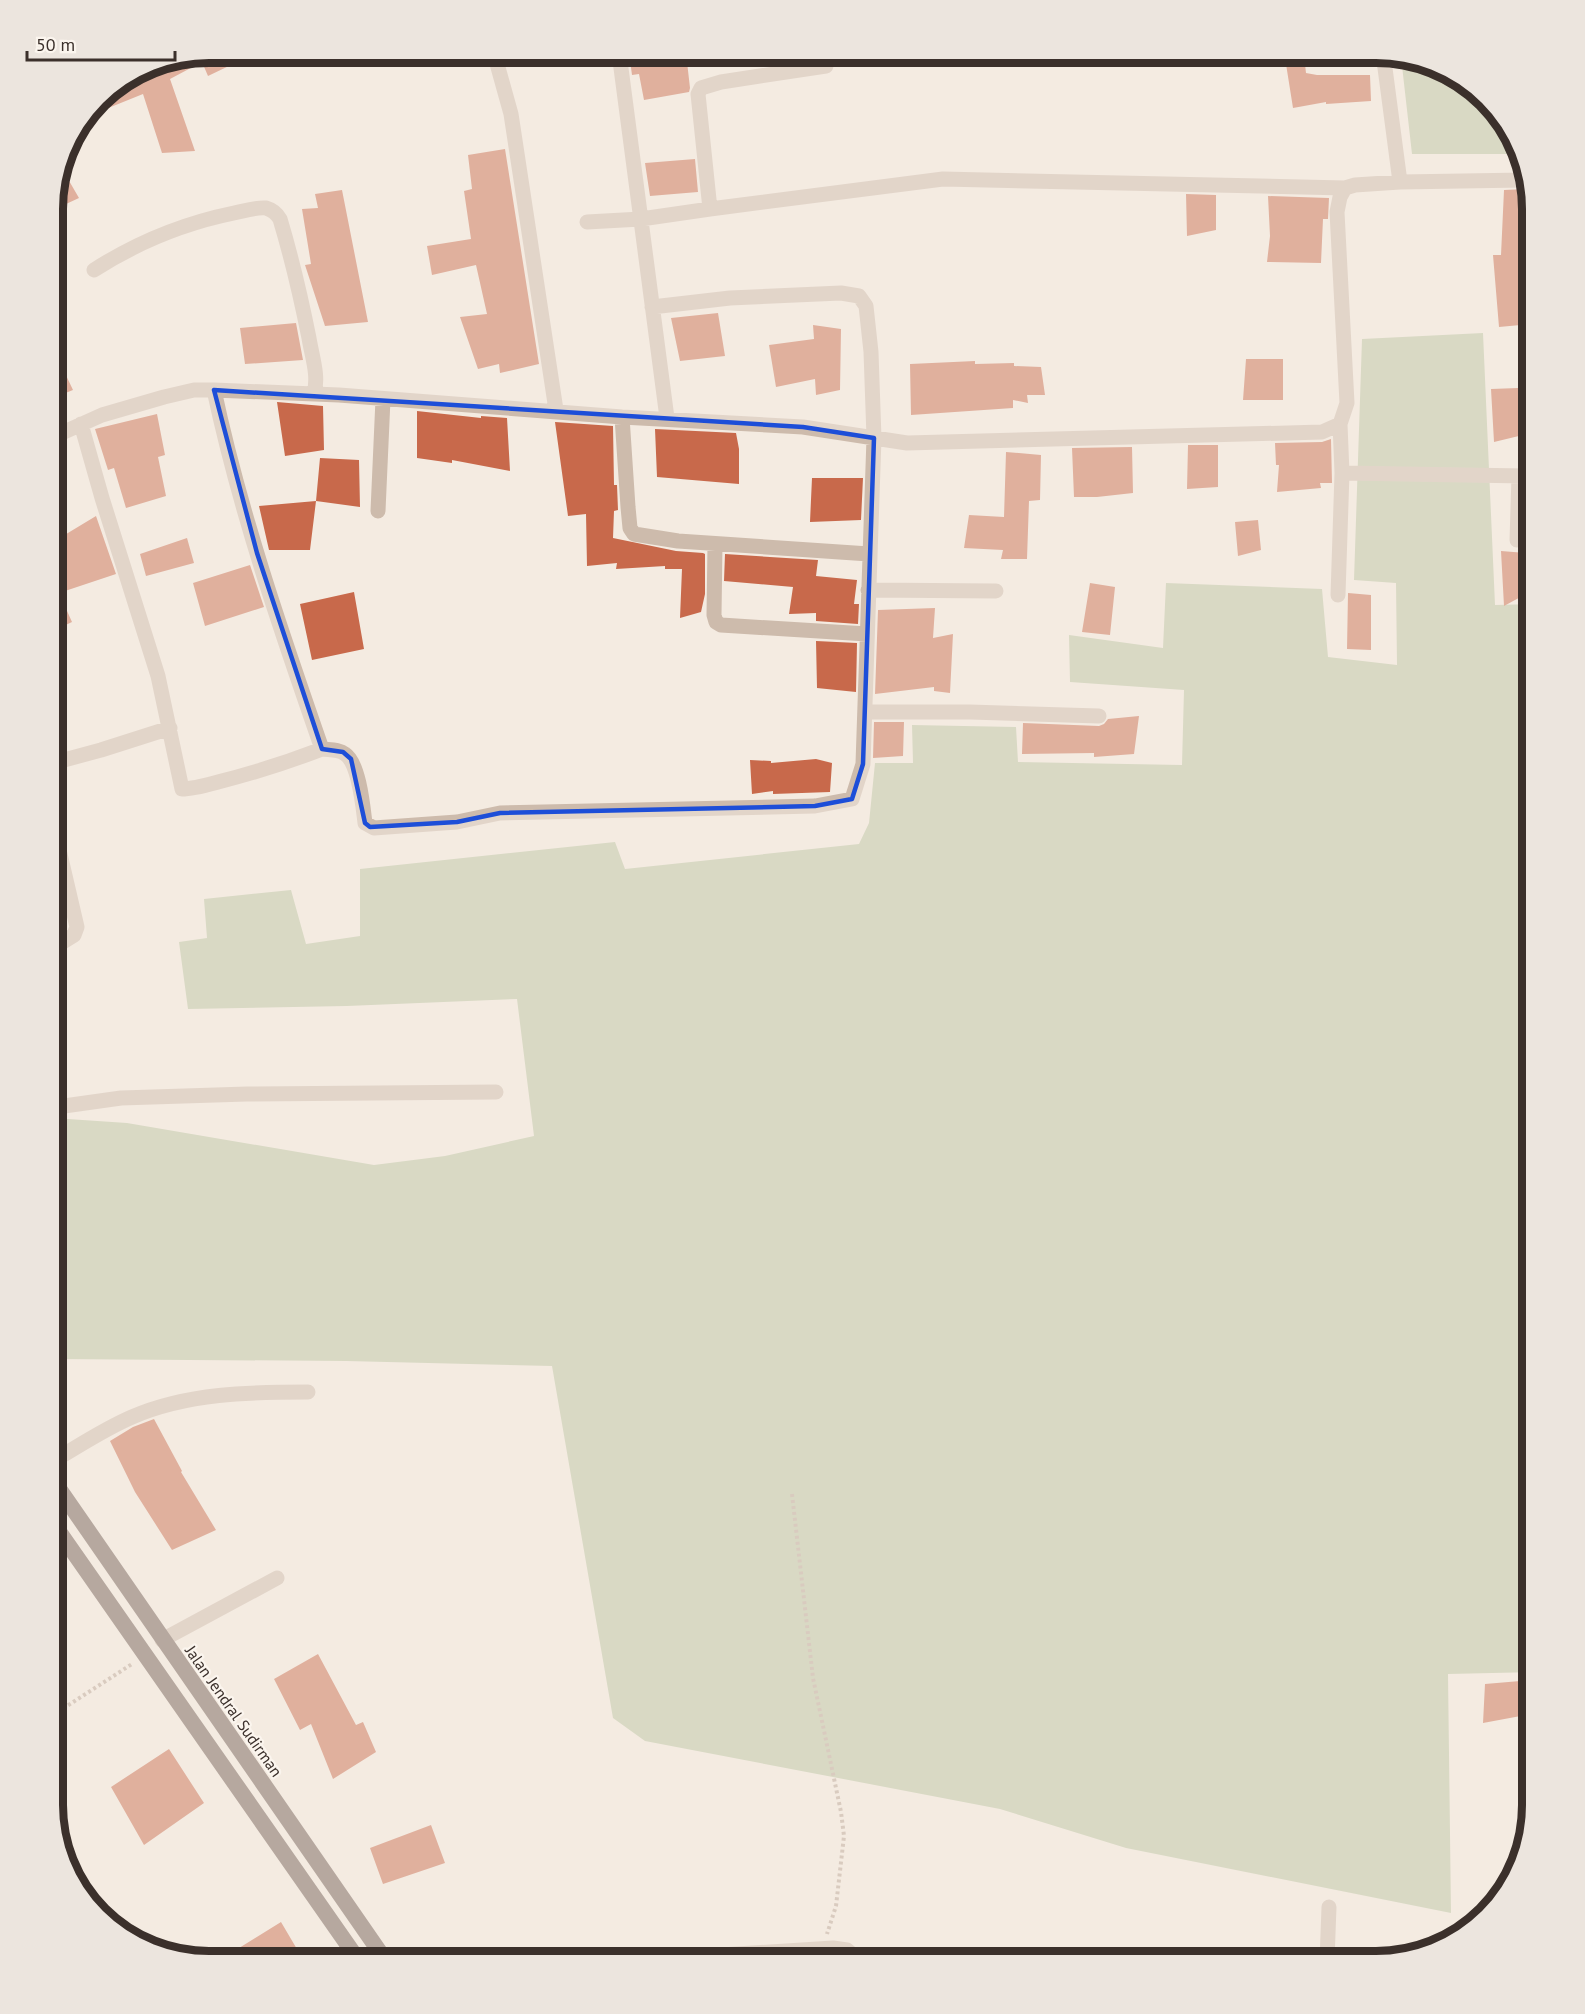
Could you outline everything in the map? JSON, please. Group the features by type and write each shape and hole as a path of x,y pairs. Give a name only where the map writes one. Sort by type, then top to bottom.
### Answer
{"highway":[{"name":"Jalan Jendral Sudirman","path":"63,1496 379,1951"},
{"path":"63,1538 351,1951"}],"street":[{"path":"497,63 512,114 556,410"},
{"path":"620,63 667,418"},
{"path":"1384,63 1400,182"},
{"path":"710,209 698,94 701,88 721,82 826,66"},
{"path":"587,222 641,219 942,179 1345,188 1354,185 1400,182 1519,180"},
{"path":"1338,595 1342,473 1340,424 1347,403 1337,212 1340,197 1345,188"},
{"path":"94,270 150,240 212,218 251,209 267,208 276,213 280,219 302,300 316,371 314,394"},
{"path":"81,424 102,498 149,642 170,728 180,786 183,789 273,767 322,749 343,752 351,759 365,823 375,828 457,822 500,813 815,806 852,799 863,764 874,438 871,351 864,300 858,296 842,294 730,298 652,306"},
{"path":"63,432 102,415 194,390 314,394 556,410 622,417 803,427 907,443 1322,432 1340,424"},
{"path":"214,390 227,450 257,553 322,749"},
{"path":"378,511 383,399"},
{"path":"622,417 628,507 632,532 638,536 869,555"},
{"path":"1342,473 1522,476"},
{"path":"1517,540 1522,504"},
{"path":"715,544 714,615 716,622 721,625 867,634"},
{"path":"868,590 996,591"},
{"path":"866,712 1100,716"},
{"path":"63,760 170,728"},
{"path":"63,867 77,927 74,935 63,942"},
{"path":"63,1106 121,1098 247,1094 496,1092"},
{"path":"63,1454 84,1440 156,1408 211,1396 253,1392 308,1392"},
{"path":"162,1640 277,1578"},
{"path":"1327,1951 1329,1907"},
{"path":"792,1951 822,1949 846,1951"}],"path":[{"path":"792,1494 813,1678 844,1836 836,1906 822,1949"},
{"path":"63,1708 146,1656"}],"highlighted area":[{"path":"214,390 803,427 874,438 863,764 852,799 815,806 500,813 457,822 370,827 365,823 351,759 343,752 322,749 257,553"}],"green space":[{"path":"1402,66 1432,74 1472,99 1497,128 1511,154 1412,154"},
{"path":"1483,333 1495,605 1522,604 1522,1672 1448,1674 1451,1913 1126,1848 1000,1809 645,1741 613,1718 552,1366 346,1361 63,1359 63,1119 127,1123 374,1165 445,1156 534,1136 517,999 347,1006 188,1009 179,942 207,938 204,899 291,890 306,944 360,936 360,869 615,842 625,869 859,844 869,823 875,763 913,763 912,725 1016,727 1018,762 1182,765 1184,690 1070,682 1069,635 1163,648 1166,583 1322,589 1328,657 1397,665 1396,583 1354,580 1362,339"}],"building":[{"path":"203,63 235,63 208,76"},
{"path":"630,63 687,63 689,92 644,100 639,74 632,75"},
{"path":"199,64 170,79 195,151 162,153 143,94 102,111 128,88 153,74 171,68"},
{"path":"1286,64 1305,64 1306,73 1317,75 1370,75 1371,101 1326,104 1326,102 1293,108"},
{"path":"505,149 539,364 500,373 499,364 478,369 460,317 487,314 476,265 432,275 427,246 471,239 464,191 472,189 468,155"},
{"path":"695,159 698,192 650,196 645,163"},
{"path":"67,177 79,198 63,205"},
{"path":"342,190 368,322 325,326 305,265 311,264 302,209 318,208 315,194"},
{"path":"1504,190 1521,190 1522,325 1499,327 1493,255 1501,255"},
{"path":"1186,194 1216,195 1216,230 1187,236"},
{"path":"1268,196 1329,198 1328,219 1323,219 1321,263 1267,262 1270,236"},
{"path":"718,313 725,356 680,361 671,318"},
{"path":"296,323 303,360 245,364 240,328"},
{"path":"813,325 841,329 840,390 816,395 815,379 776,387 769,345 814,339"},
{"path":"1246,359 1283,359 1283,400 1243,400"},
{"path":"975,361 975,364 1014,363 1014,366 1041,367 1045,395 1027,395 1028,403 1013,400 1013,408 911,415 910,364"},
{"path":"63,369 73,390 63,394"},
{"path":"1518,388 1522,435 1494,442 1491,389"},
{"path":"277,402 323,406 324,450 285,456"},
{"path":"417,411 481,418 481,416 507,418 510,471 452,460 452,463 417,458"},
{"path":"157,414 165,455 158,457 166,496 126,508 114,468 108,470 95,429"},
{"path":"555,422 613,426 614,485 617,485 618,510 614,511 613,538 676,551 705,554 705,594 701,612 680,618 682,569 665,569 665,566 616,569 617,563 587,566 586,514 568,516"},
{"path":"655,429 736,433 739,449 739,484 657,477"},
{"path":"1331,439 1332,483 1320,483 1321,488 1277,492 1279,465 1276,465 1275,443 1322,442"},
{"path":"1188,445 1218,445 1218,487 1187,489"},
{"path":"1132,447 1133,493 1074,497 1072,448"},
{"path":"1006,452 1041,455 1040,500 1029,501 1027,559 1001,559 1003,550 964,548 969,515 1004,517"},
{"path":"320,458 359,460 360,507 316,501"},
{"path":"812,478 863,478 861,520 810,522"},
{"path":"316,501 310,550 269,550 259,506"},
{"path":"96,516 116,574 63,592 63,536"},
{"path":"1258,520 1261,550 1238,556 1235,522"},
{"path":"187,538 194,563 146,576 140,554"},
{"path":"1501,551 1522,553 1522,596 1504,606"},
{"path":"725,554 818,560 816,576 857,580 854,604 859,604 858,624 816,621 816,613 789,614 793,587 724,581"},
{"path":"250,565 264,607 205,626 193,583"},
{"path":"1090,583 1115,587 1110,635 1082,632"},
{"path":"354,592 364,649 312,660 300,604"},
{"path":"1348,593 1371,595 1371,650 1347,649"},
{"path":"63,602 72,622 63,626"},
{"path":"935,608 933,638 953,634 950,693 934,691 934,687 875,694 878,610"},
{"path":"816,641 857,643 856,692 817,688"},
{"path":"1139,716 1134,754 1094,757 1094,753 1022,754 1023,723 1099,726 1108,719"},
{"path":"874,722 904,722 903,756 873,758"},
{"path":"816,759 832,763 830,792 773,794 773,791 752,794 750,760 771,761 771,763"},
{"path":"154,1419 181,1472 216,1530 172,1550 135,1492 110,1441 133,1427"},
{"path":"318,1654 356,1725 363,1722 376,1752 333,1779 311,1724 300,1730 274,1679"},
{"path":"1522,1681 1522,1716 1483,1723 1485,1684"},
{"path":"169,1749 204,1803 144,1845 111,1787"},
{"path":"431,1825 445,1863 383,1884 370,1848"},
{"path":"281,1922 298,1951 234,1951"}]}
